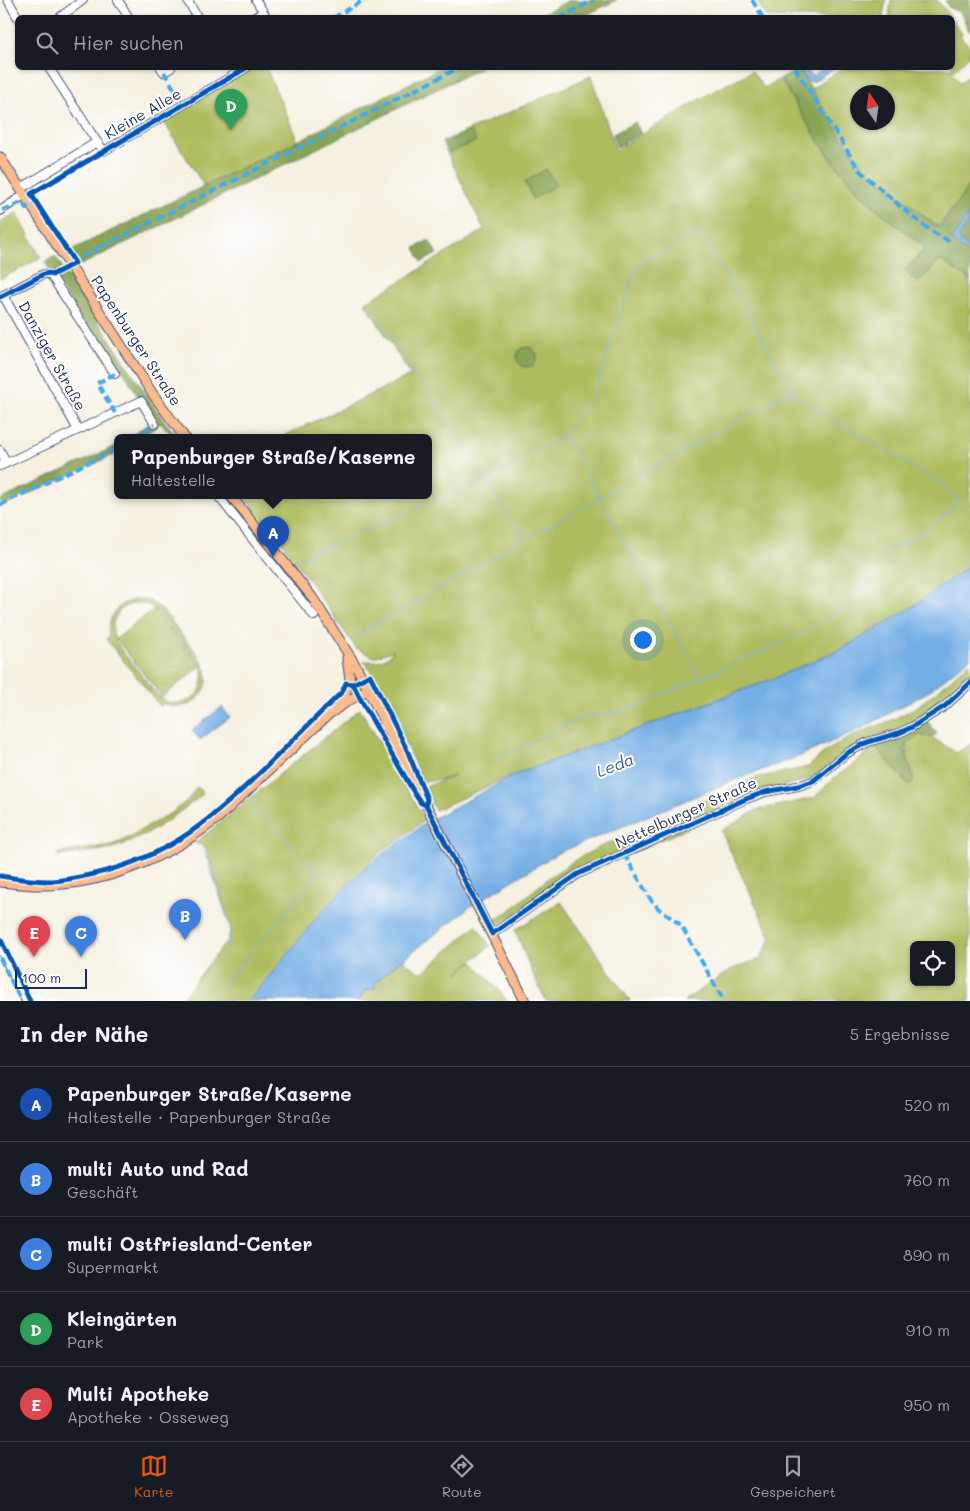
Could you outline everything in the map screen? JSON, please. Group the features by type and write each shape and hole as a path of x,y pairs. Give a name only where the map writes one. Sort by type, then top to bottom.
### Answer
{"main road":[{"name":"Papenburger Straße","path":"0,158 152,393 182,434"},
{"path":"233,499 312,597 345,649 525,1001"},
{"path":"339,707 350,680 345,649"},
{"path":"0,882 39,885 76,882 115,873 170,851 219,817 317,725 339,707 367,690"}],"street":[{"path":"8,0 16,15"},
{"path":"63,15 83,0"},
{"path":"118,0 127,15"},
{"path":"187,0 196,15"},
{"path":"256,0 265,15"},
{"path":"0,211 22,192 97,142 50,70"},
{"name":"Kleine Allee","path":"97,142 104,151 243,70"},
{"path":"1,296 44,274 50,274 115,374"},
{"name":"Danziger Straße","path":"1,296 78,430"},
{"path":"99,366 107,362"},
{"path":"0,450 3,465 141,401 156,424"},
{"path":"220,499 314,616"},
{"name":"Nettelburger Straße","path":"492,934 578,874 746,799 765,792 798,786 813,781 846,753 868,742 912,727 945,706 970,683"},
{"path":"0,948 26,1001"}],"green space":[{"path":"570,0 617,0 586,15 540,15"},
{"path":"756,0 886,0 884,15 766,15"},
{"path":"891,0 937,0 949,15 889,15"},
{"path":"945,0 970,0 970,32 960,12 949,8"},
{"path":"955,23 962,34 960,36 970,46 970,55 955,70"},
{"path":"248,70 267,70 298,141 204,186 162,119"},
{"path":"435,70 476,70 81,265 71,250 298,141"},
{"path":"800,70 846,144 865,168 935,225 939,227 942,224 970,181 970,280 942,261 938,262 918,283 904,271 926,248 881,212 854,187 810,127 781,79"},
{"path":"839,70 955,70 952,73 960,83 970,74 970,181 963,196 938,227 866,169 846,144 811,89"},
{"path":"752,71 764,88 780,79 809,127 854,187 874,206 926,248 905,271 918,283 939,261 942,261 970,280 970,565 914,606 845,647 775,678 516,774 435,810 425,787 454,776 423,782 376,680 364,661 381,660 394,650 374,657 356,648 279,538 246,499 432,499 432,434 288,434 411,375 365,303 484,230 442,142 591,76 616,150 712,92"},
{"path":"635,122 641,133 617,147 613,134"},
{"path":"471,131 476,141 450,153 445,143"},
{"path":"546,169 556,185 533,199 525,182"},
{"path":"17,213 41,258 0,279 0,222"},
{"path":"429,240 437,254 422,262 415,248"},
{"path":"55,256 160,415 175,434 171,434 161,423 146,434 134,434 152,422 123,370 115,374 45,262"},
{"path":"527,347 534,350 537,357 534,364 527,367 520,364 517,357 520,350"},
{"path":"114,447 114,455 0,507 0,500"},
{"path":"137,599 149,601 159,607 199,657 207,674 207,683 203,692 189,705 172,706 163,704 160,706 106,639 109,636 110,622 115,611 124,603","holes":["135,603 149,605 158,611 201,666 203,674 201,688 196,695 187,701 172,703 160,697 123,653 115,639 113,624 120,610"]},
{"path":"154,609 200,667 162,697 116,639"},
{"path":"970,662 970,681 951,699 902,729 883,735 811,779 784,786 558,885 498,925 493,925 491,922 508,912 551,876 596,849 756,778 808,767 836,745 915,708"},
{"path":"360,709 425,820 376,856 329,906 251,1001 180,1001 225,943 227,943 231,929 205,846 195,843"},
{"path":"926,719 937,734 931,737 919,735 907,744 905,748 914,780 908,784 876,747 877,743"},
{"path":"919,735 931,737 957,753 970,744 970,1001 684,1001 732,969 760,959 771,938 721,831 757,810 814,798 833,779 876,747 908,784 907,744"},
{"path":"197,787 203,794 172,818 136,839 99,851 58,856 58,853 111,845 122,841 173,812 188,800"},
{"path":"561,902 630,1001 546,1001 515,930"},
{"path":"476,925 490,946 472,961 507,1001 357,1001 366,991 376,988 374,984 400,960 403,960 418,972 425,971"}],"water":[{"path":"800,70 806,70 813,76 821,70 831,70 813,82 807,81"},
{"path":"970,213 970,219 958,239 970,250 970,255 952,239"},
{"name":"Leda","path":"970,565 970,658 928,692 868,725 803,755 735,780 558,853 471,906 404,959 400,960 374,984 376,988 366,990 357,1001 249,1001 318,916 348,884 381,855 428,821 517,774 775,678 845,647 914,606"},
{"path":"222,707 230,717 200,740 192,730"}],"waterway":[{"path":"301,558 485,480 564,435 594,395 636,267 700,231 792,390"},
{"path":"370,304 524,540 792,390 797,398 945,486 959,499"},
{"path":"496,759 582,718 621,711 642,704 701,678 565,436"},
{"path":"701,678 805,632 856,601 886,551 917,537 929,529 954,507 957,500"},
{"path":"356,636 524,540"},
{"path":"224,984 319,873 251,803"},
{"path":"166,863 168,857 194,842 202,845 231,929 229,940 224,947"}],"marked path":[{"path":"338,15 364,0"},
{"path":"565,15 594,0"},
{"path":"752,0 761,15"},
{"path":"72,264 79,258 455,70"},
{"path":"796,70 860,171 908,213 931,231 949,241"},
{"path":"164,72 183,104"},
{"path":"2,210 22,202 26,208 36,202"},
{"path":"115,374 97,383 115,413"},
{"path":"139,434 155,424"},
{"path":"0,505 114,450"},
{"path":"624,854 651,900 659,909 681,925 724,1001"},
{"path":"0,958 21,1001"}],"cycle path":[{"path":"0,297 44,274 49,273 52,275 75,263 31,194 243,70"},
{"path":"0,876 26,880 58,881 122,866 169,846 210,818 249,783 342,692 346,683 353,684 370,675 407,750 427,799 426,805"},
{"path":"426,805 492,934 578,874 746,799 765,792 798,786 813,781 847,753 868,742 912,727 945,706 970,683"},
{"path":"353,684 415,794 421,803 426,805"},
{"path":"0,938 30,1001"}],"place":[{"name":"Kleingärten","path":"231,130"},
{"name":"Papenburger Straße/Kaserne","path":"273,557"},
{"name":"multi Auto und Rad","path":"185,940"},
{"name":"Multi Apotheke","path":"34,957"},
{"name":"multi Ostfriesland-Center","path":"81,957"}]}
